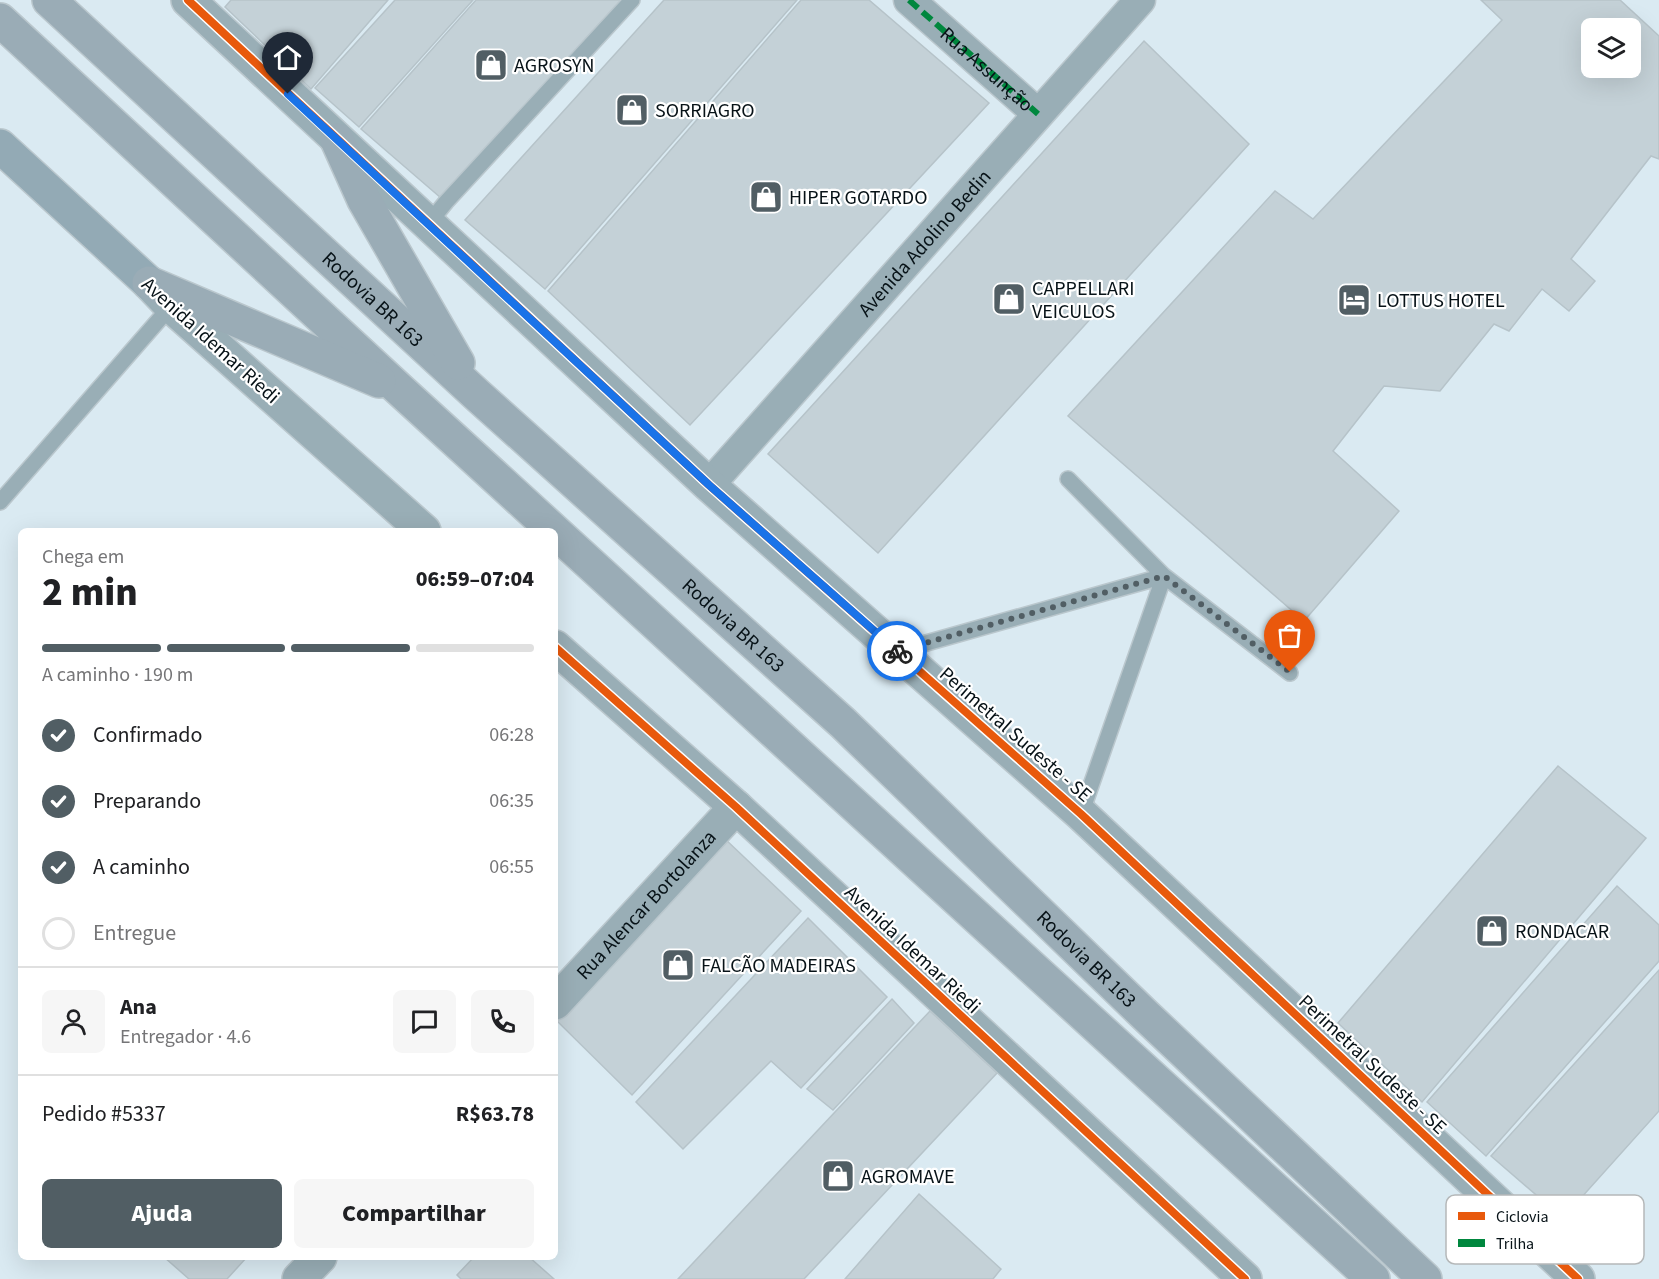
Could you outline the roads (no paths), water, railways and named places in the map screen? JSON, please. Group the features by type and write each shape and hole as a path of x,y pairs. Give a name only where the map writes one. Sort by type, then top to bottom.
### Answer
{"highway":[{"name":"Rodovia BR 163","path":"49,0 476,394 843,723 1145,1015 1416,1270"},
{"name":"Rodovia BR 163","path":"0,20 551,528"},
{"path":"337,140 364,200 476,394"},
{"path":"160,295 400,390"},
{"name":"Rodovia BR 163","path":"558,534 1365,1271"}],"main road":[{"name":"Avenida Idemar Riedi","path":"0,146 160,295"}],"street":[{"name":"Perimetral Sudeste - SE","path":"188,0 709,485 1081,814 1488,1195"},
{"name":"Rua Assunção","path":"909,0 1038,114"},
{"name":"Avenida Adolino Bedin","path":"709,485 1140,0"},
{"name":"Avenida Idemar Riedi","path":"160,295 421,528"},
{"name":"Avenida Idemar Riedi","path":"558,650 736,807 1245,1279"},
{"name":"Rua Alencar Bortolanza","path":"558,1000 736,807"},
{"path":"299,1279 317,1260"},
{"name":"Perimetral Sudeste - SE","path":"1562,1264 1578,1279"}],"lane":[{"path":"428,224 632,0"},
{"path":"0,502 160,295"},
{"path":"1068,479 1164,576 1290,672"},
{"path":"897,651 1164,576"},
{"path":"1081,814 1164,576"}],"place":[{"name":"AGROSYN","path":"491,65"},
{"name":"SORRIAGRO","path":"632,110"},
{"name":"HIPER GOTARDO","path":"766,197"},
{"name":"CAPPELLARI VEICULOS","path":"1009,299"},
{"name":"LOTTUS HOTEL","path":"1354,300"},
{"name":"RONDACAR","path":"1492,931"},
{"name":"FALCÃO MADEIRAS","path":"678,965"},
{"name":"AGROMAVE","path":"838,1176"}]}
